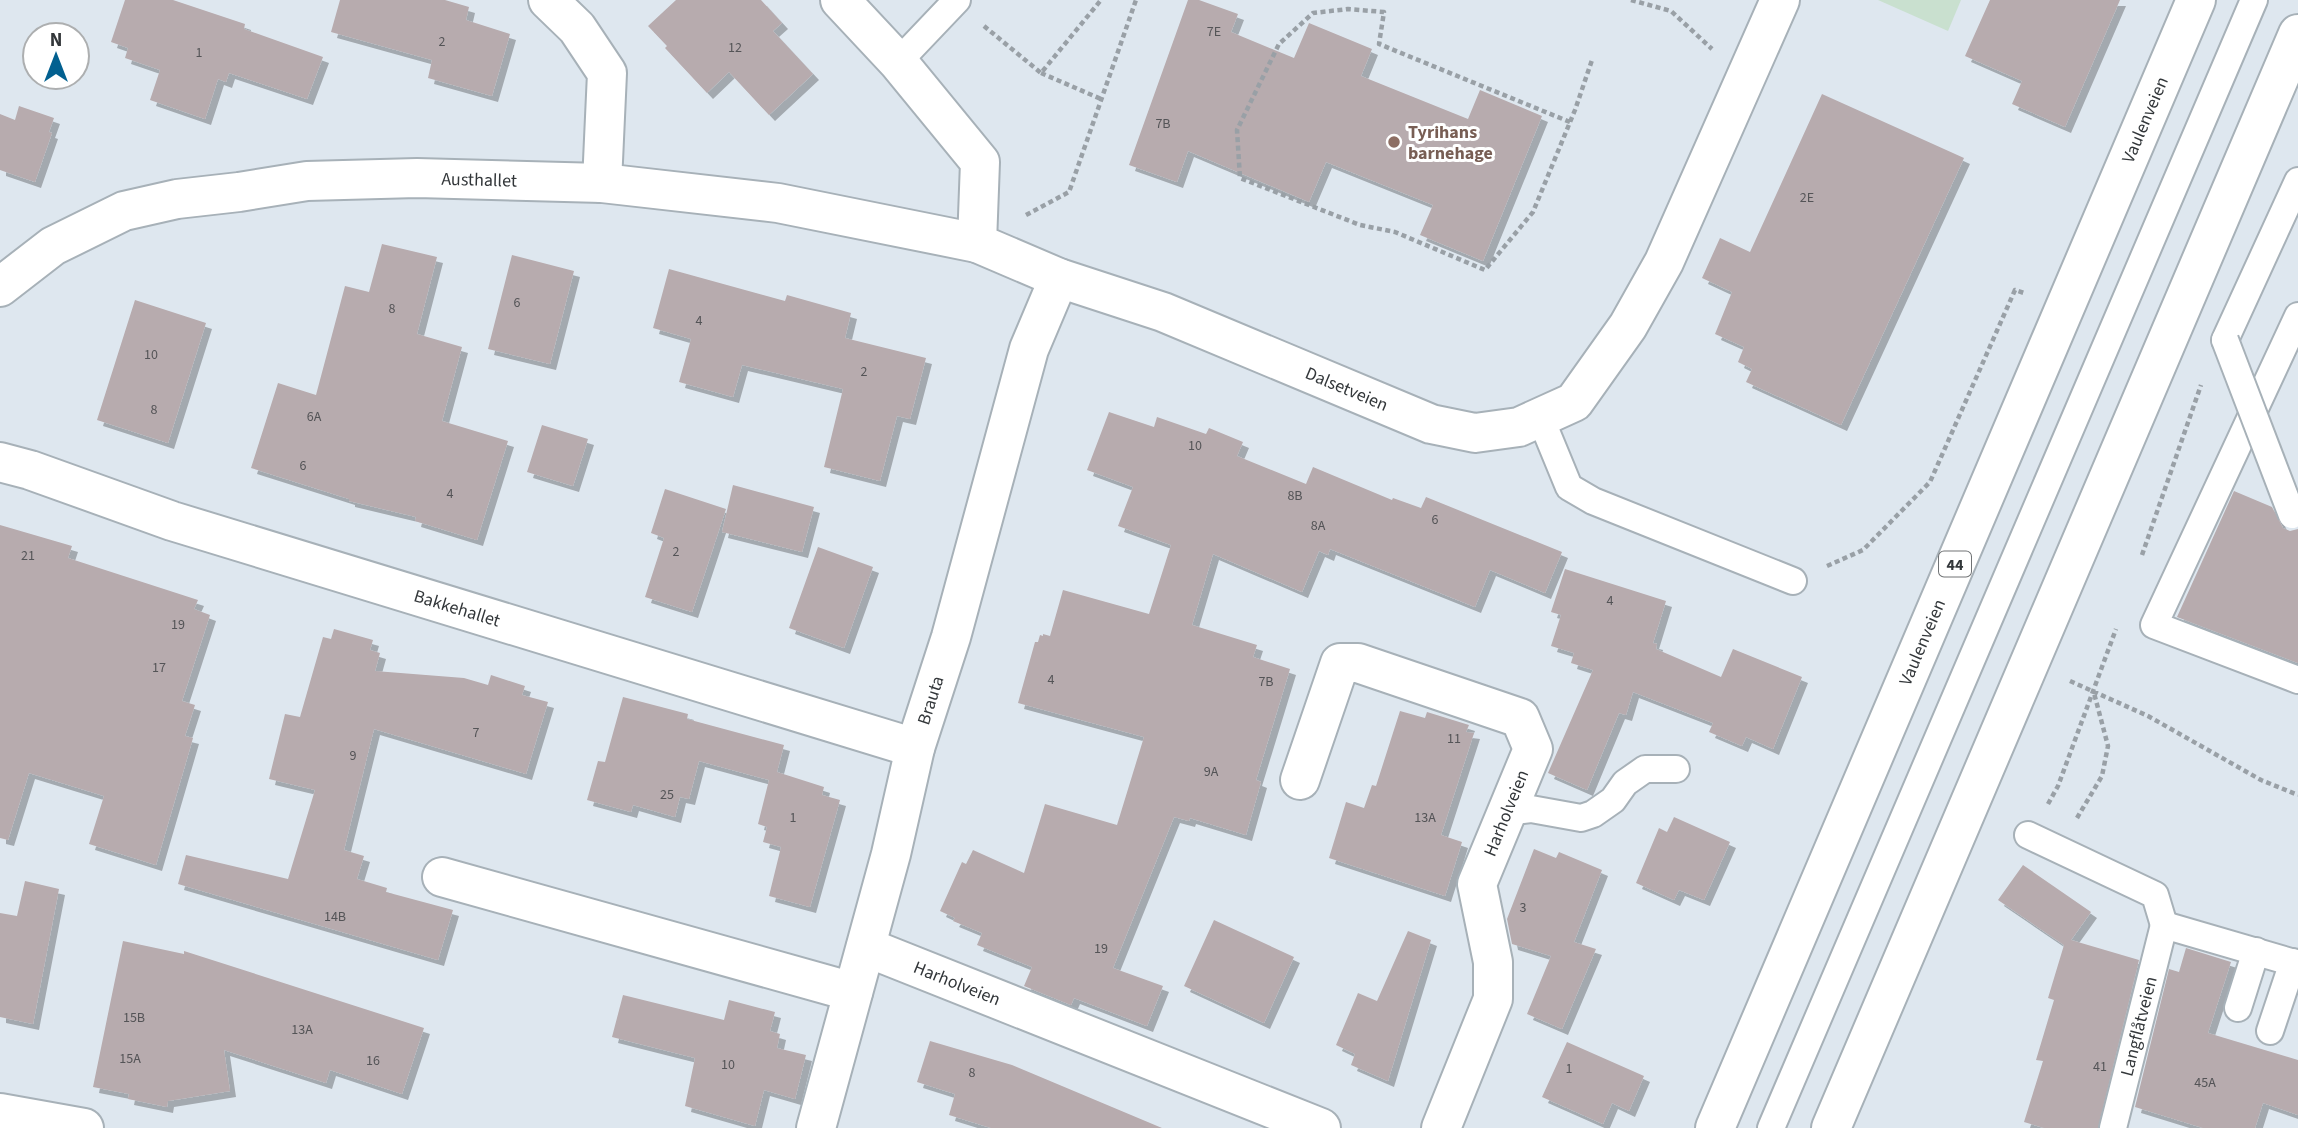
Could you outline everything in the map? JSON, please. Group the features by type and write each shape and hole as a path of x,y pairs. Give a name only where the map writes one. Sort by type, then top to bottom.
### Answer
{"street":[{"path":"548,0 577,28 607,73 603,183"},
{"path":"840,0 898,62 981,162 977,243"},
{"name":"Dalsetveien","path":"977,243 1059,278 1163,312 1431,424 1475,433 1520,427 1574,402 1628,326 1664,262 1780,0"},
{"name":"Vaulenveien","path":"1715,1128 2196,0"},
{"path":"1831,1128 2298,34"},
{"name":"Austhallet","path":"0,286 53,246 124,211 177,199 307,181 417,178 603,183 778,203 977,243"},
{"name":"Brauta","path":"816,1128 891,854 915,748 951,637 1029,349 1059,278"},
{"name":"Bakkehallet","path":"0,462 172,521 915,748"},
{"name":"Harholveien","path":"1300,780 1340,663 1358,663 1520,718 1533,748 1477,884 1493,962 1493,999 1441,1128"},
{"path":"442,877 853,992"},
{"name":"Harholveien","path":"866,947 1321,1128"},
{"path":"0,1113 84,1128"}],"lane":[{"path":"1771,1128 2254,0"},
{"path":"898,62 957,2"},
{"path":"2292,515 2225,340 2298,181"},
{"path":"2298,316 2154,625 2298,680"},
{"path":"1541,419 1569,487 1593,501 1793,581"},
{"path":"1506,812 1531,809 1581,818 1593,814 1613,800 1625,783 1645,769 1676,769"},
{"path":"2028,835 2154,895 2164,925 2295,963 2270,1031"},
{"name":"Langflåtveien","path":"2113,1128 2164,925"},
{"path":"2238,1008 2256,951"}],"path":[{"path":"1041,73 1101,0"},
{"path":"1026,216 1069,192 1136,0"},
{"path":"1631,0 1671,11 1719,55 1746,75"},
{"path":"957,2 1041,73 1101,99"},
{"path":"1570,122 1379,44 1384,12 1348,9 1313,13 1279,44 1237,130 1240,178 1360,225 1395,232 1485,270 1534,212 1570,122 1592,60"},
{"path":"1826,566 1863,550 1930,482 2015,290 2027,294"},
{"path":"2140,561 2204,374"},
{"path":"2058,786 2117,626"},
{"path":"2066,680 2148,716 2261,779 2298,794"},
{"path":"2058,848 2102,776 2108,746 2094,692"}],"green space":[{"path":"1878,0 1961,0 1948,31"}],"building":[{"path":"125,0 173,0 245,24 244,29 323,57 307,99 229,73 226,82 218,79 205,119 150,100 160,70 125,58 128,48 111,42"},
{"path":"340,0 445,0 469,7 466,20 510,34 492,96 428,78 432,60 331,32"},
{"path":"676,0 761,0 782,23 773,31 813,74 769,115 729,72 707,93 648,26"},
{"path":"1188,0 1199,0 1238,14 1231,32 1294,58 1309,23 1372,49 1361,76 1468,119 1480,90 1542,116 1483,261 1420,235 1433,205 1326,162 1309,202 1188,151 1177,182 1129,165"},
{"path":"1990,0 2120,0 2065,127 2012,104 2022,81 1965,56"},
{"path":"1822,94 1964,158 1841,425 1746,382 1752,369 1738,362 1744,347 1715,334 1732,292 1702,278 1720,238 1750,252"},
{"path":"19,106 54,118 49,132 52,133 35,182 0,170 0,114 15,120"},
{"path":"382,244 437,257 417,334 462,347 442,421 508,441 477,540 415,521 416,517 349,501 251,468 278,383 316,395 345,286 369,292"},
{"path":"512,255 574,271 550,364 488,349"},
{"path":"669,269 785,301 787,295 851,313 845,338 926,358 910,419 897,416 880,481 824,467 843,389 742,365 733,397 679,382 691,339 653,328"},
{"path":"135,300 206,323 168,443 97,420"},
{"path":"1109,412 1154,427 1157,417 1206,434 1209,428 1243,442 1237,456 1306,484 1313,467 1392,500 1393,498 1421,508 1426,497 1562,552 1545,593 1490,570 1475,607 1330,549 1328,555 1319,551 1302,592 1213,554 1192,625 1257,645 1253,657 1290,669 1256,780 1261,782 1246,835 1190,818 1189,821 1174,817 1113,968 1163,986 1147,1026 1074,998 1071,1005 1024,986 1032,967 977,945 982,933 953,921 955,918 940,911 962,862 966,864 973,850 1024,873 1045,804 1117,825 1144,737 1018,703 1035,642 1038,642 1040,635 1050,636 1063,590 1149,614 1171,545 1118,526 1133,487 1087,470"},
{"path":"542,425 588,439 573,486 527,472"},
{"path":"733,485 814,507 802,552 722,532"},
{"path":"665,489 726,509 692,612 645,597 664,538 651,533"},
{"path":"2234,491 2272,507 2283,528 2290,531 2298,529 2298,663 2177,617"},
{"path":"0,525 72,546 68,558 198,600 194,609 210,615 182,701 195,705 185,736 193,738 156,865 89,844 104,796 29,773 8,840 0,838"},
{"path":"818,547 873,567 844,648 789,628"},
{"path":"1565,569 1666,601 1653,643 1657,644 1656,649 1721,677 1733,649 1802,677 1773,749 1746,737 1742,746 1709,732 1713,723 1633,692 1626,715 1619,713 1587,790 1548,773 1593,670 1571,663 1574,653 1551,646 1561,615 1551,612"},
{"path":"334,629 373,640 370,650 380,653 375,671 464,678 488,685 491,675 525,686 522,695 548,702 526,774 374,729 344,850 364,856 357,879 387,888 386,892 453,910 438,960 178,884 186,855 288,879 315,790 269,779 285,714 300,717 323,637 331,639"},
{"path":"623,697 688,714 687,719 784,745 777,772 824,787 822,795 840,800 810,907 769,896 781,847 763,842 767,827 758,824 769,780 699,761 689,799 680,797 675,817 633,805 631,812 587,800 598,761 605,762"},
{"path":"1400,711 1425,718 1427,712 1469,725 1466,732 1474,733 1441,835 1462,842 1445,896 1329,858 1346,802 1364,808 1372,785 1376,786"},
{"path":"1674,817 1730,842 1704,900 1679,890 1674,900 1636,883 1659,828 1667,832"},
{"path":"1534,849 1556,858 1559,852 1602,870 1574,942 1596,949 1562,1029 1527,1014 1551,956 1512,944 1507,919"},
{"path":"2023,865 2091,912 2071,940 2139,960 2098,1128 2044,1128 2024,1122 2043,1061 2036,1060 2054,1000 2048,998 2064,945 1998,900"},
{"path":"25,881 59,889 33,1024 0,1017 0,913 17,916"},
{"path":"1214,920 1294,957 1264,1023 1184,986"},
{"path":"1408,931 1431,940 1388,1081 1351,1065 1355,1054 1336,1045 1358,993 1377,1001"},
{"path":"123,941 184,954 184,951 424,1028 402,1094 330,1070 326,1083 224,1050 230,1091 168,1101 167,1107 128,1099 129,1094 93,1087"},
{"path":"2186,948 2231,962 2208,1033 2298,1060 2298,1115 2263,1103 2255,1128 2203,1128 2135,1107 2169,969 2179,972"},
{"path":"623,995 724,1020 729,1000 775,1012 770,1031 780,1034 777,1048 806,1055 795,1099 764,1090 755,1126 685,1106 695,1058 612,1037"},
{"path":"930,1041 1012,1065 1162,1128 991,1128 949,1115 955,1094 917,1082"},
{"path":"1567,1042 1644,1076 1629,1111 1612,1103 1603,1124 1542,1097"}],"place":[{"name":"Tyrihans barnehage","path":"1394,142"}]}
